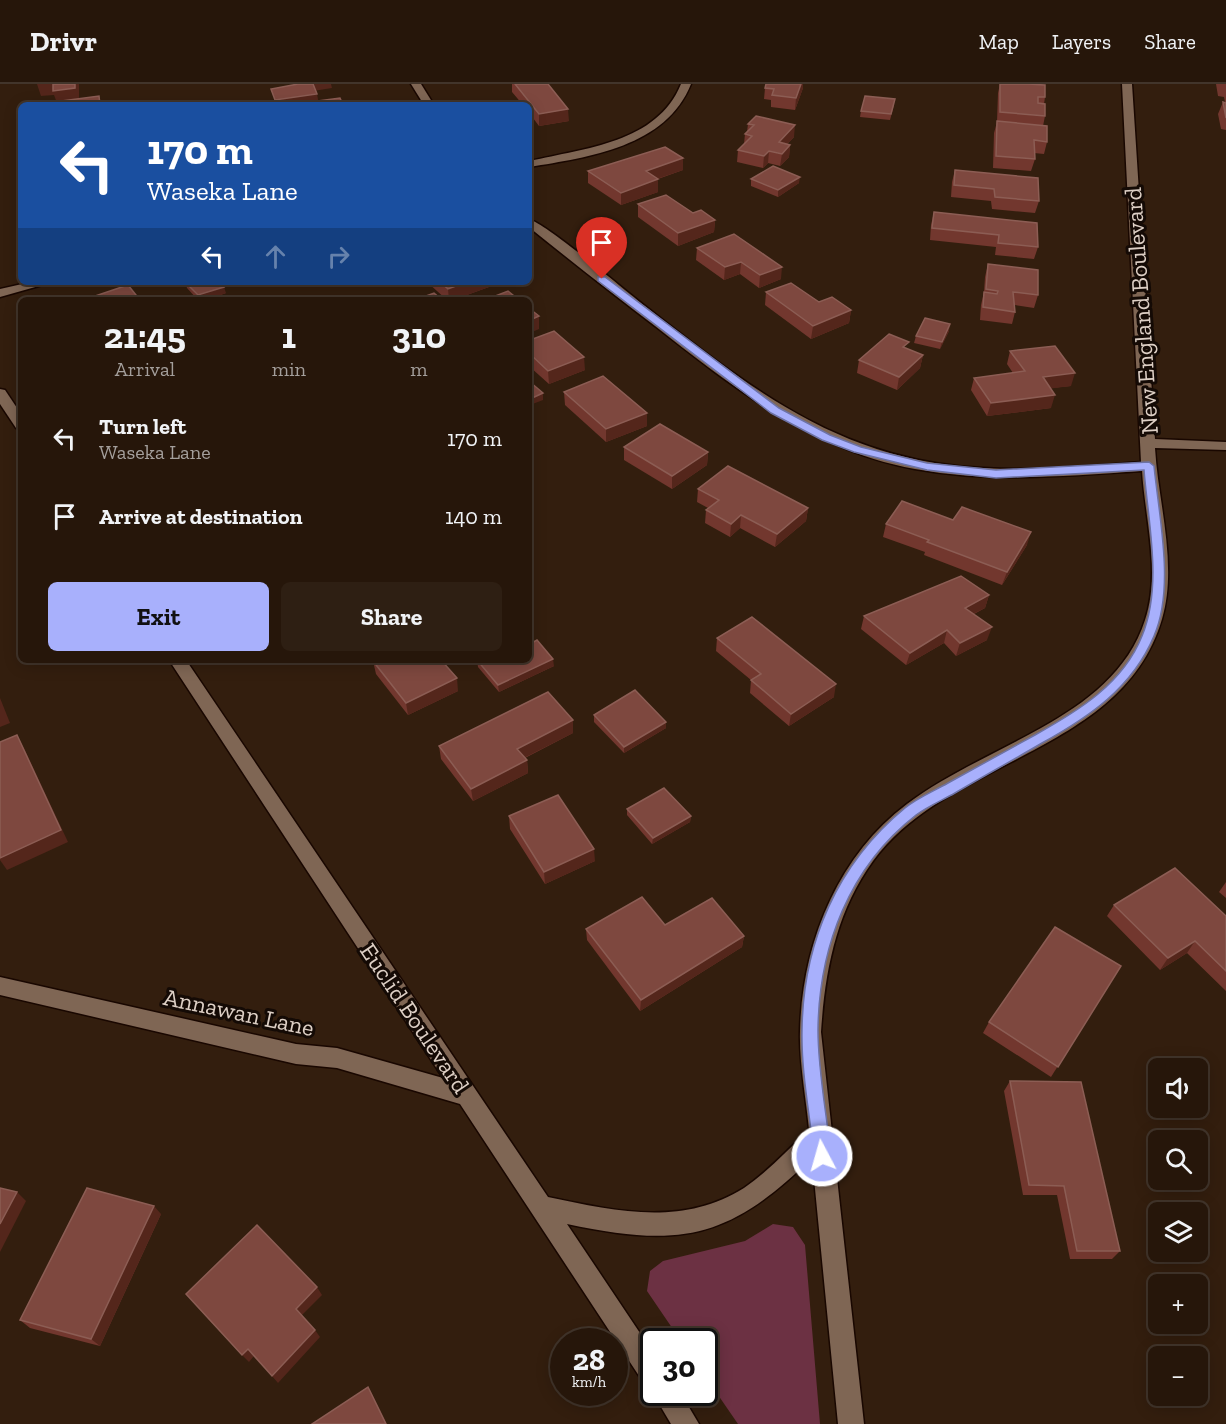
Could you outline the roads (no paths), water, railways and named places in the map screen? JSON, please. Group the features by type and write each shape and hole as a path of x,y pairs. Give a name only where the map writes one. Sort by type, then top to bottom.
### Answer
{"street":[{"path":"416,84 427,102"},
{"path":"532,164 616,143 652,127 672,112 686,84"},
{"name":"New England Boulevard","path":"851,1424 810,1032 812,987 825,932 843,889 874,846 912,811 1078,717 1105,696 1130,669 1149,636 1157,605 1159,579 1149,466 1150,443 1127,84"},
{"path":"532,225 746,391 797,424 826,437 892,459 958,471 1033,474 1149,466"},
{"path":"0,293 33,285"},
{"path":"0,393 18,420"},
{"path":"1150,443 1226,446"},
{"name":"Euclid Boulevard","path":"179,663 640,1355"},
{"name":"Annawan Lane","path":"0,986 296,1054 336,1058 466,1095"},
{"path":"540,1207 626,1225 683,1225 709,1219 753,1195 820,1135"},
{"path":"674,1406 686,1424"}]}
